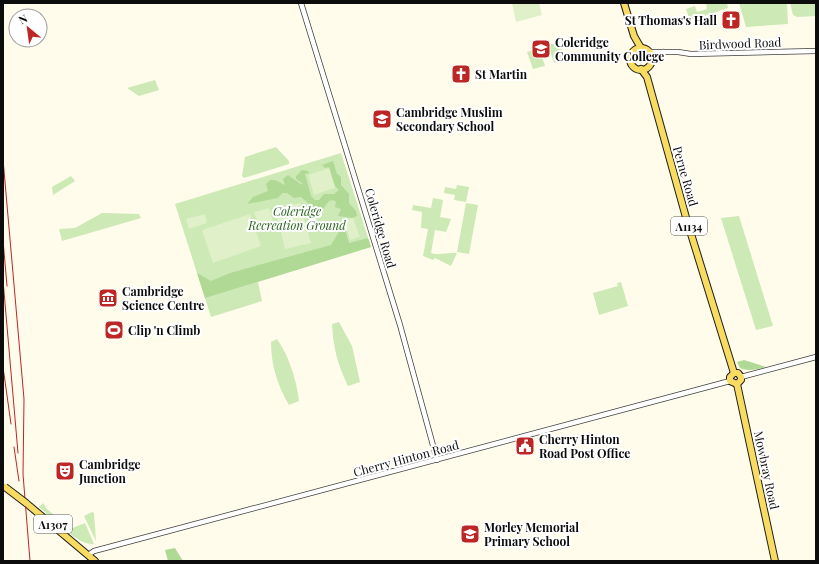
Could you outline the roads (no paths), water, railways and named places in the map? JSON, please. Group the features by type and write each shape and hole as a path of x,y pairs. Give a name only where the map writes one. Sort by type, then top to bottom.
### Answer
{"main road":[{"path":"624,3 638,49 651,55"},
{"path":"638,49 631,55 631,62 635,67 644,68"},
{"name":"Perne Road","path":"651,55 651,63 644,68 646,78 687,221 734,373"},
{"path":"734,373 738,373 741,377 741,380 737,384 730,381 730,377 734,373"},
{"name":"Mowbray Road","path":"737,384 775,561"},
{"name":"A1307","path":"4,486 95,561"}],"street":[{"name":"Coleridge Road","path":"301,3 404,339 437,460"},
{"name":"Birdwood Road","path":"651,55 664,52 691,54 816,51"},
{"path":"741,377 816,358"},
{"name":"Cherry Hinton Road","path":"88,555 94,551 730,381"}],"railway":[{"path":"3,159 24,399 23,474 30,561"},
{"path":"3,240 7,286"},
{"path":"3,280 18,453"},
{"path":"3,367 11,424"},
{"path":"14,447 19,481"}],"place":[{"name":"St Thomas's Hall","path":"731,20"},
{"name":"Coleridge Community College","path":"541,49"},
{"name":"St Martin","path":"461,74"},
{"name":"Cambridge Muslim Secondary School","path":"382,119"},
{"name":"Cambridge Science Centre","path":"108,298"},
{"name":"Clip 'n Climb","path":"114,330"},
{"name":"Cherry Hinton Road Post Office","path":"525,446"},
{"name":"Cambridge Junction","path":"65,471"},
{"name":"Morley Memorial Primary School","path":"470,534"}],"park label":[{"name":"Coleridge Recreation Ground","path":"297,218"}]}
